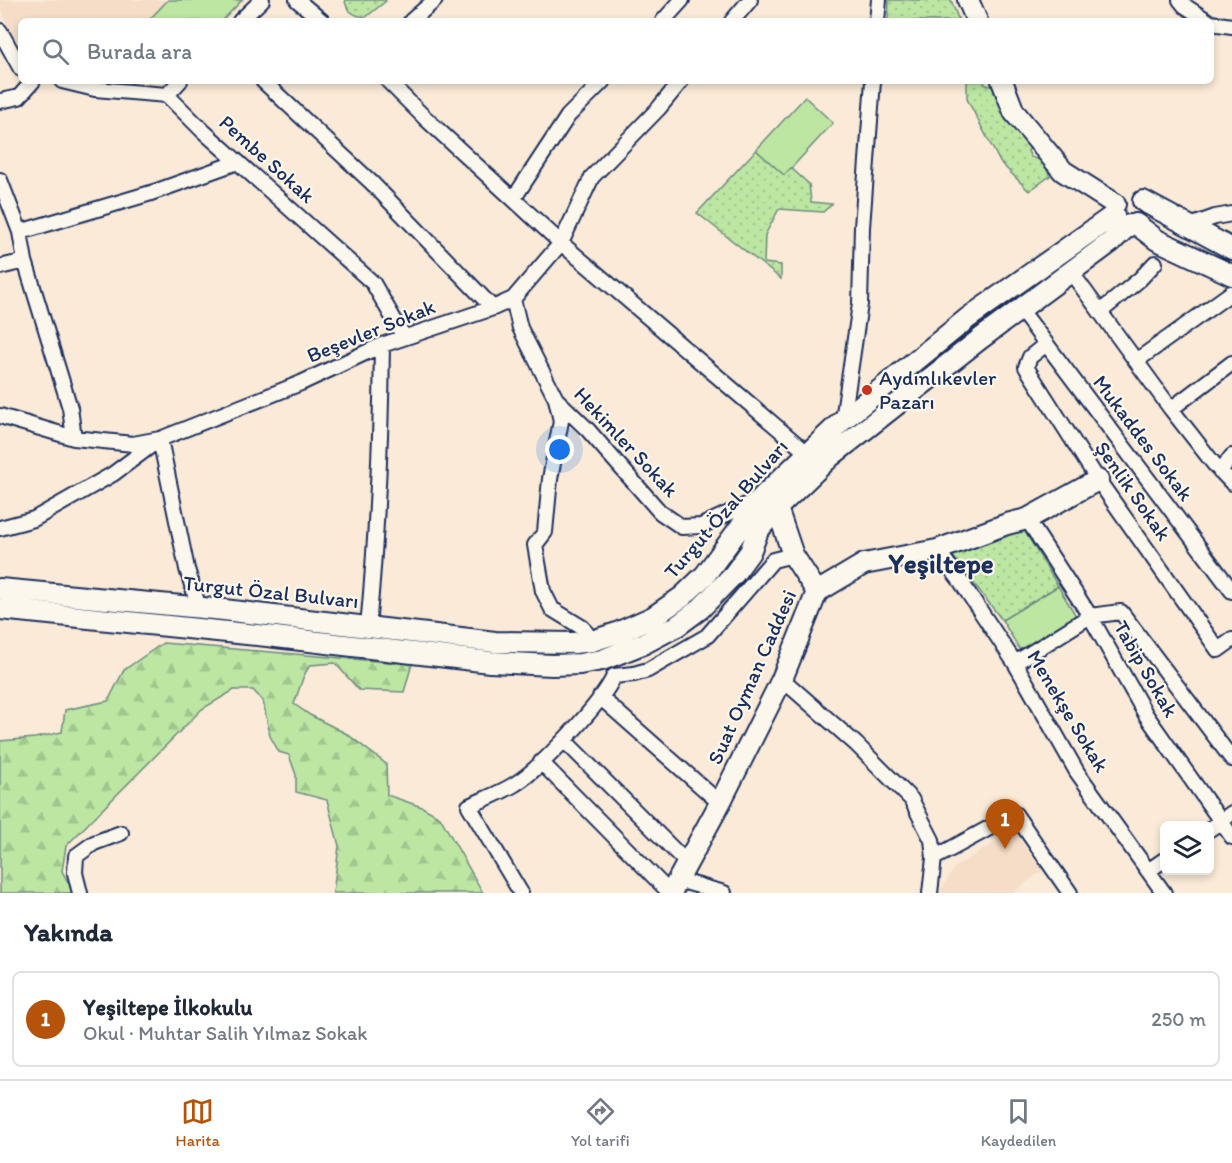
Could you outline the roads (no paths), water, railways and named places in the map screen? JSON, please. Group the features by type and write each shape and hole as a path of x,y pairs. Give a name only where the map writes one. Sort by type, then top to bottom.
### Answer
{"street":[{"path":"243,18 262,0"},
{"path":"298,0 319,18"},
{"path":"414,18 435,0"},
{"path":"666,18 682,0"},
{"path":"735,18 750,0"},
{"path":"877,18 879,0"},
{"path":"968,0 976,18"},
{"path":"1180,0 1204,18"},
{"path":"1214,23 1232,26"},
{"path":"0,31 18,64"},
{"path":"0,101 19,97 30,84"},
{"path":"74,84 95,89 167,95 177,84"},
{"path":"266,84 372,183 493,308"},
{"path":"391,84 561,243 814,459"},
{"path":"514,198 568,116 600,84"},
{"name":"Beşevler Sokak","path":"0,528 34,519 113,474 160,439 301,383 382,345 493,308 513,298 561,243 592,177 659,108 679,84"},
{"path":"843,420 860,304 862,227 873,84"},
{"path":"1003,84 1014,112 1062,171 1157,240 1231,284 1136,361"},
{"name":"Pembe Sokak","path":"167,95 373,283 404,337"},
{"path":"20,232 151,193 238,162"},
{"path":"0,180 20,232 26,261 69,408 74,438"},
{"name":"Turgut Özal Bulvarı","path":"1124,217 1117,199 1128,193 1134,194 1232,249"},
{"path":"1124,217 1143,217 1145,212 1143,201"},
{"path":"1190,226 1232,214"},
{"name":"Turgut Özal Bulvarı","path":"814,459 843,420 968,318 1124,217"},
{"name":"Turgut Özal Bulvarı","path":"0,589 199,608 495,642 574,643 592,641 617,633 653,617 682,597 705,575 770,502 814,459 1071,272 1124,217"},
{"path":"0,267 26,261"},
{"path":"1100,312 1140,279 1155,263"},
{"path":"1071,272 1171,409 1232,483"},
{"name":"Hekimler Sokak","path":"513,298 520,327 556,399 588,430 660,512 682,527 701,526 770,502"},
{"name":"Mukaddes Sokak","path":"1020,309 1232,591"},
{"name":"Şenlik Sokak","path":"1046,344 1030,357 1026,367 1098,480 1218,650 1232,640"},
{"path":"368,627 377,535 382,345"},
{"path":"1171,409 1232,363"},
{"path":"556,399 561,421 550,478 544,532 535,545 538,567 543,591 552,609 583,628 592,641"},
{"path":"0,416 74,438 133,444 160,439 187,569 199,608"},
{"path":"1220,471 1232,456"},
{"name":"Suat Oyman Caddesi","path":"677,882 720,803 782,679 817,592 864,564 937,550 1027,519 1098,480"},
{"name":"Turgut Özal Bulvarı","path":"770,502 793,555 817,592"},
{"name":"Turgut Özal Bulvarı","path":"0,609 490,662 580,664 602,660 625,652 677,626 700,609 734,574 750,552 770,502"},
{"name":"Tabip Sokak","path":"1027,519 1090,616 1146,715 1232,837"},
{"name":"Menekşe Sokak","path":"937,550 1015,663 1077,771 1164,893"},
{"path":"614,676 648,670 707,636 773,560 793,555"},
{"path":"1015,663 1090,616 1121,612 1232,759"},
{"path":"602,660 614,676"},
{"path":"521,893 469,806 516,783 541,762 579,725 614,676"},
{"path":"782,679 856,744 911,799 932,840 934,858 930,893"},
{"path":"600,697 720,803"},
{"path":"564,740 677,882"},
{"path":"541,762 677,882 724,893"},
{"path":"934,858 1015,814 1070,893"},
{"path":"80,893 75,873 75,856 94,843 121,833"},
{"path":"1148,871 1160,863"}],"place":[{"name":"Aydınlıkevler Pazarı","path":"867,390"},
{"name":"Yeşiltepe İlkokulu","path":"1005,849"}],"district":[{"name":"Yeşiltepe","path":"941,564"}]}
